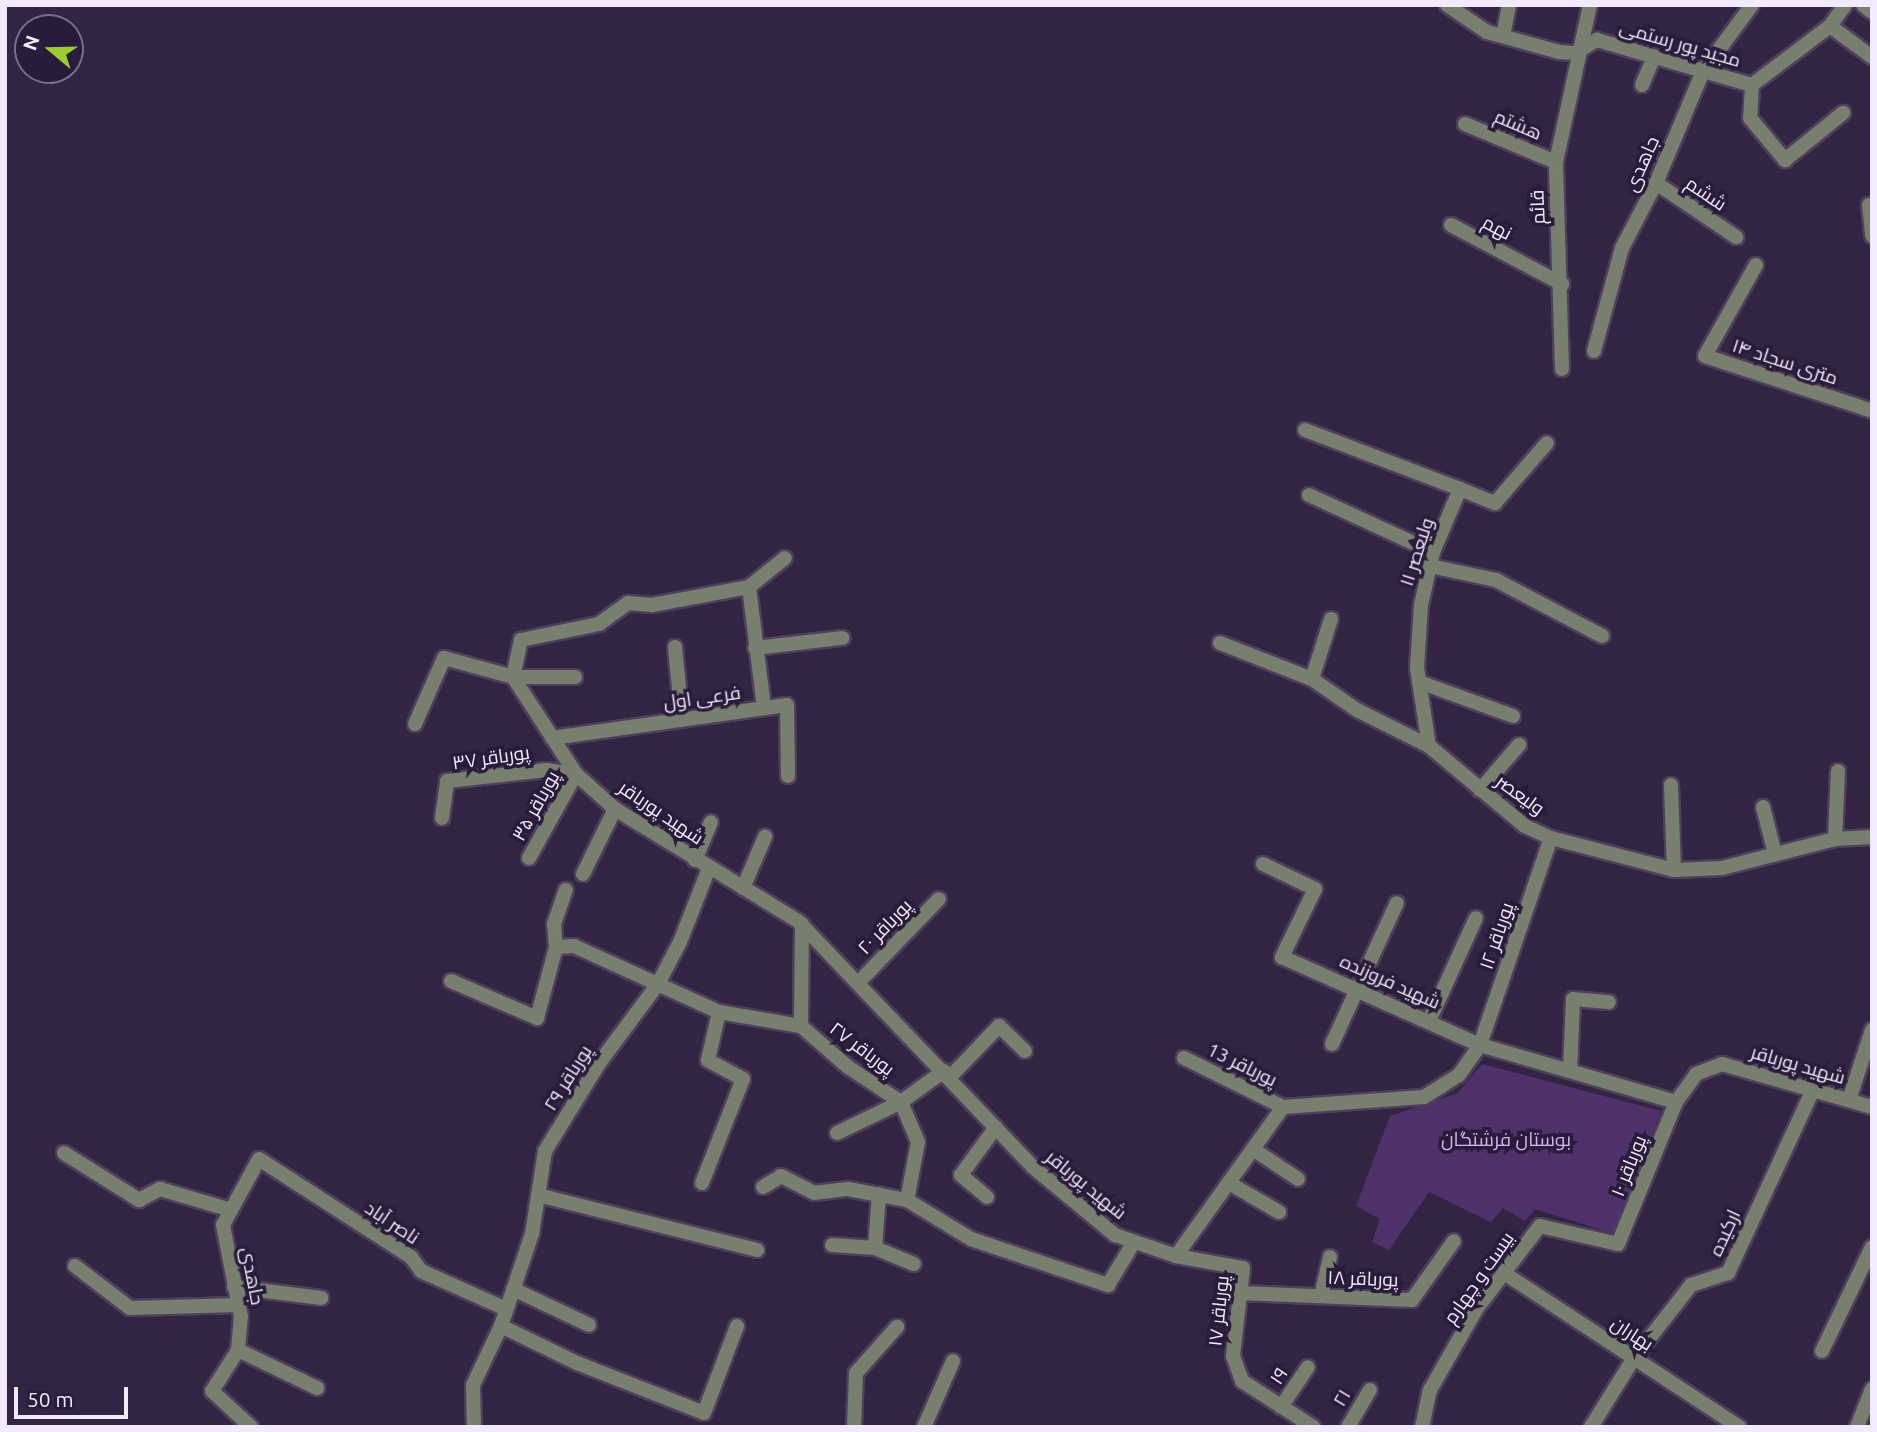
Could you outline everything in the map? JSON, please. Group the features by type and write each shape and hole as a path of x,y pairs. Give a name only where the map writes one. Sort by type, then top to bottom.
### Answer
{"street":[{"name":"مجید پور رستمی","path":"1447,5 1476,27 1559,52 1575,53 1597,40 1752,85 1830,26 1844,5"},
{"path":"1503,36 1509,5"},
{"name":"قائم","path":"1562,369 1562,284 1556,162 1584,47 1590,5"},
{"path":"1863,5 1872,12"},
{"name":"جاهدی","path":"1594,351 1622,248 1656,183 1703,71 1750,6"},
{"path":"1830,26 1872,57"},
{"path":"1642,85 1654,57"},
{"path":"1752,85 1749,118 1785,160 1843,113"},
{"name":"هشتم","path":"1465,124 1556,162"},
{"name":"ششم","path":"1656,183 1736,237"},
{"path":"1869,205 1872,236"},
{"name":"نهم","path":"1451,225 1562,284"},
{"name":"۱۴ متری سجاد","path":"1756,265 1705,356 1872,411"},
{"path":"1305,430 1494,503 1547,443"},
{"name":"ولیعصر ۱۱","path":"1429,746 1419,682 1421,605 1431,559 1460,489"},
{"path":"1309,495 1431,559 1496,580 1602,636"},
{"path":"513,677 521,640 599,624 628,603 652,605 748,587 785,558"},
{"path":"748,587 764,709"},
{"path":"1312,679 1331,619"},
{"path":"755,648 842,638"},
{"name":"ولیعصر","path":"1220,643 1312,679 1357,710 1429,746 1525,826 1551,838 1674,870 1722,868 1835,839 1872,837"},
{"path":"675,646 681,720"},
{"path":"415,724 444,658 513,677 575,677"},
{"name":"شهید پورباقر","path":"513,677 576,774 615,809 802,924 1042,1175 1115,1235 1176,1256"},
{"path":"1419,682 1513,716"},
{"name":"فرعی اول","path":"552,738 787,705 788,776"},
{"path":"1480,790 1519,745"},
{"name":"پورباقر ۳۷","path":"442,818 447,780 546,770 576,774"},
{"path":"1835,839 1838,771"},
{"name":"پورباقر ۳۵","path":"529,858 576,774"},
{"path":"1671,785 1674,870"},
{"path":"1763,807 1775,855"},
{"path":"583,874 615,809"},
{"path":"695,860 711,822"},
{"path":"743,888 765,837"},
{"name":"پورباقر ۱۲","path":"1480,1045 1551,838"},
{"name":"شهید فروزنده","path":"1263,864 1315,889 1282,957 1360,988 1480,1045"},
{"name":"پورباقر ۲۹","path":"474,1427 473,1385 501,1326 532,1234 545,1151 600,1062 658,984 680,942 709,868"},
{"path":"450,981 537,1018 556,947 554,924 566,890"},
{"name":"پورباقر ۲۰","path":"859,982 939,899"},
{"path":"1332,1044 1397,903"},
{"path":"1429,1021 1476,918"},
{"name":"پورباقر ۲۷","path":"802,924 801,1026 849,1067 901,1102 918,1142 907,1200"},
{"path":"556,947 574,946 719,1012 801,1026"},
{"path":"1570,1072 1573,999 1609,1002"},
{"path":"702,1183 743,1079 708,1060 719,1012"},
{"path":"837,1133 901,1102 947,1074 999,1026 1025,1051"},
{"path":"1849,1101 1872,1030"},
{"path":"1176,1256 1283,1107 1424,1097 1459,1075 1480,1045 1675,1102"},
{"name":"پورباقر 13","path":"1184,1058 1283,1107"},
{"name":"شهید پورباقر","path":"1675,1102 1696,1074 1722,1064 1872,1107"},
{"name":"ارکیده","path":"1591,1427 1634,1358 1691,1285 1728,1273 1814,1090"},
{"name":"پورباقر ۱۰","path":"1618,1244 1675,1102"},
{"path":"987,1198 961,1175 996,1127"},
{"path":"1253,1149 1298,1179"},
{"path":"64,1153 139,1200 160,1189 231,1210"},
{"name":"جاهدی","path":"239,1350 238,1306 223,1225 259,1159"},
{"name":"ناصر آباد","path":"259,1159 411,1257 421,1271 506,1309"},
{"path":"763,1187 781,1175 814,1193 848,1189 907,1200 971,1239 1108,1284 1134,1242"},
{"path":"1229,1183 1279,1212"},
{"path":"875,1248 879,1194"},
{"path":"538,1195 757,1251"},
{"name":"بیست و چهارم","path":"1422,1427 1430,1390 1477,1308 1540,1226 1618,1244"},
{"name":"پورباقر ۱۸","path":"1240,1293 1412,1300 1454,1241"},
{"path":"832,1245 875,1248 914,1264"},
{"path":"1822,1351 1867,1277 1872,1247"},
{"name":"پورباقر ۱۷","path":"1176,1256 1243,1268 1233,1356 1242,1381 1313,1427"},
{"path":"1321,1296 1330,1257"},
{"path":"75,1266 130,1307 238,1306"},
{"name":"بهاران","path":"1504,1273 1739,1427"},
{"path":"234,1287 321,1298"},
{"path":"513,1289 589,1325"},
{"path":"501,1326 577,1363 704,1413 737,1326"},
{"path":"854,1427 856,1373 897,1326"},
{"path":"251,1427 212,1391 239,1350 317,1388"},
{"path":"924,1427 953,1361"},
{"name":"۱۹","path":"1281,1407 1308,1367"},
{"path":"1857,1427 1872,1389"},
{"name":"۲۱","path":"1348,1427 1370,1390"}],"green space":[{"name":"بوستان فرشتگان","path":"1482,1064 1661,1111 1614,1234 1535,1209 1525,1221 1503,1208 1491,1222 1429,1192 1389,1250 1372,1242 1380,1219 1356,1206 1390,1116 1458,1093"}]}
